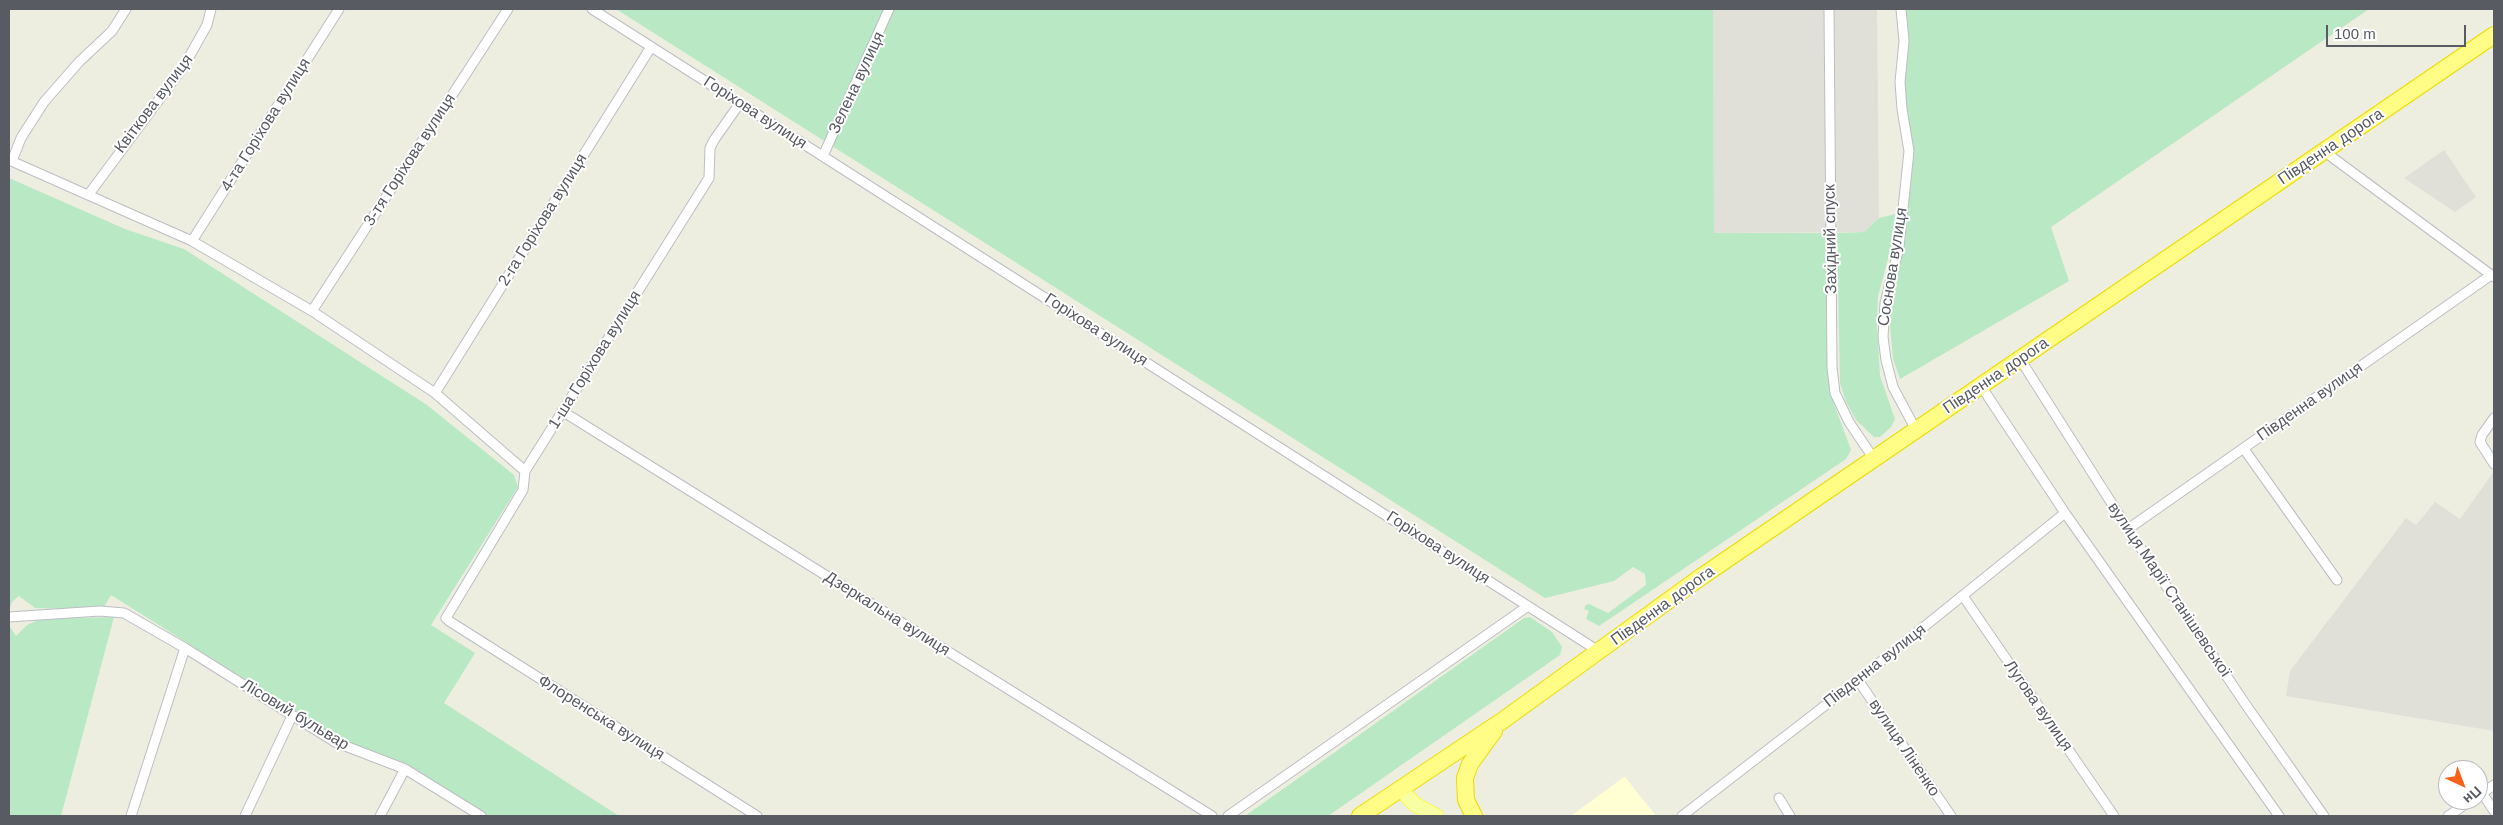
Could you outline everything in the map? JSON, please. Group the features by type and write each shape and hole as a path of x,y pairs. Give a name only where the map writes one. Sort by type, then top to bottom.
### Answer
{"highway":[{"name":"Південна дорога","path":"1360,816 1502,721 1702,577 2494,35"},
{"path":"1474,816 1466,800 1466,778 1470,764 1502,721"}],"main road":[{"path":"1400,789 1416,805 1436,816"}],"street":[{"path":"126,9 112,30 73,68 44,102 21,138 10,160 192,240 312,312 435,393 525,472"},
{"name":"Квіткова вулиця","path":"89,194 184,66 207,25 211,9"},
{"name":"4-та Горіхова вулиця","path":"192,240 339,9"},
{"name":"3-тя Горіхова вулиця","path":"312,312 508,9"},
{"name":"Горіхова вулиця","path":"592,9 1600,652"},
{"name":"Зелена вулиця","path":"823,156 890,9"},
{"name":"Західний спуск","path":"1829,9 1832,367 1836,394 1849,422 1874,459"},
{"name":"Соснова вулиця","path":"1901,9 1904,41 1900,82 1901,100 1909,151 1899,247 1885,303 1883,337 1886,360 1893,387 1916,430"},
{"name":"2-га Горіхова вулиця","path":"435,393 651,46"},
{"name":"1-ша Горіхова вулиця","path":"446,618 523,490 525,472 709,178 710,148 740,103"},
{"path":"2325,152 2493,276"},
{"name":"Південна вулиця","path":"2128,529 2493,276"},
{"name":"вулиця Марії Станішевської","path":"2020,360 2128,529 2246,705 2324,816"},
{"path":"1981,386 2065,513 2278,816"},
{"name":"Дзеркальна вулиця","path":"562,411 1212,816"},
{"path":"2494,418 2482,435 2480,442 2494,464"},
{"path":"2244,449 2338,580"},
{"name":"Південна вулиця","path":"1682,816 1858,680 2065,513"},
{"name":"Лугова вулиця","path":"1962,596 2114,816"},
{"path":"1228,816 1528,606"},
{"name":"Лісовий бульвар","path":"9,616 111,611 135,618 335,742 405,769 481,816"},
{"name":"Флоренська вулиця","path":"446,618 757,816"},
{"path":"131,816 185,648"},
{"name":"вулиця Ліненко","path":"1858,680 1951,816"},
{"path":"245,816 292,716"},
{"path":"380,816 405,769"},
{"path":"1778,798 1790,816"}],"shaded area":[{"path":"616,9 1713,9 1714,233 1825,233 1830,393 1851,450 1846,459 1599,626 1586,619 1589,611 1584,609 1586,605 1589,604 1608,613 1646,585 1645,574 1633,567 1614,581 1545,598"},
{"path":"1713,9 1877,9 1879,218 1864,232 1714,233"},
{"path":"1900,9 2369,9 2051,227 2069,281 1900,379 1893,359 1889,315 1904,247 1914,153 1902,90"},
{"path":"2444,150 2476,197 2455,212 2404,178"},
{"path":"9,178 125,229 184,249 427,405 514,475 518,487 431,625 475,653 444,703 619,816 487,816 407,766 342,740 111,595 102,610 35,608 19,596 12,602 9,610"},
{"path":"1895,214 1891,248 1878,296 1877,327 1880,376 1895,419 1891,427 1880,437 1874,437 1856,420 1846,402 1840,383 1837,233 1864,232 1879,218"},
{"path":"2494,471 2494,731 2286,696 2290,671 2406,518 2416,525 2435,502 2460,519"},
{"path":"114,617 61,816 9,816 9,625 16,636 27,625 41,619"},
{"path":"1530,617 1552,632 1562,647 1560,655 1328,816 1245,816 1524,618"},
{"path":"1624,777 1656,816 1571,816"}]}
